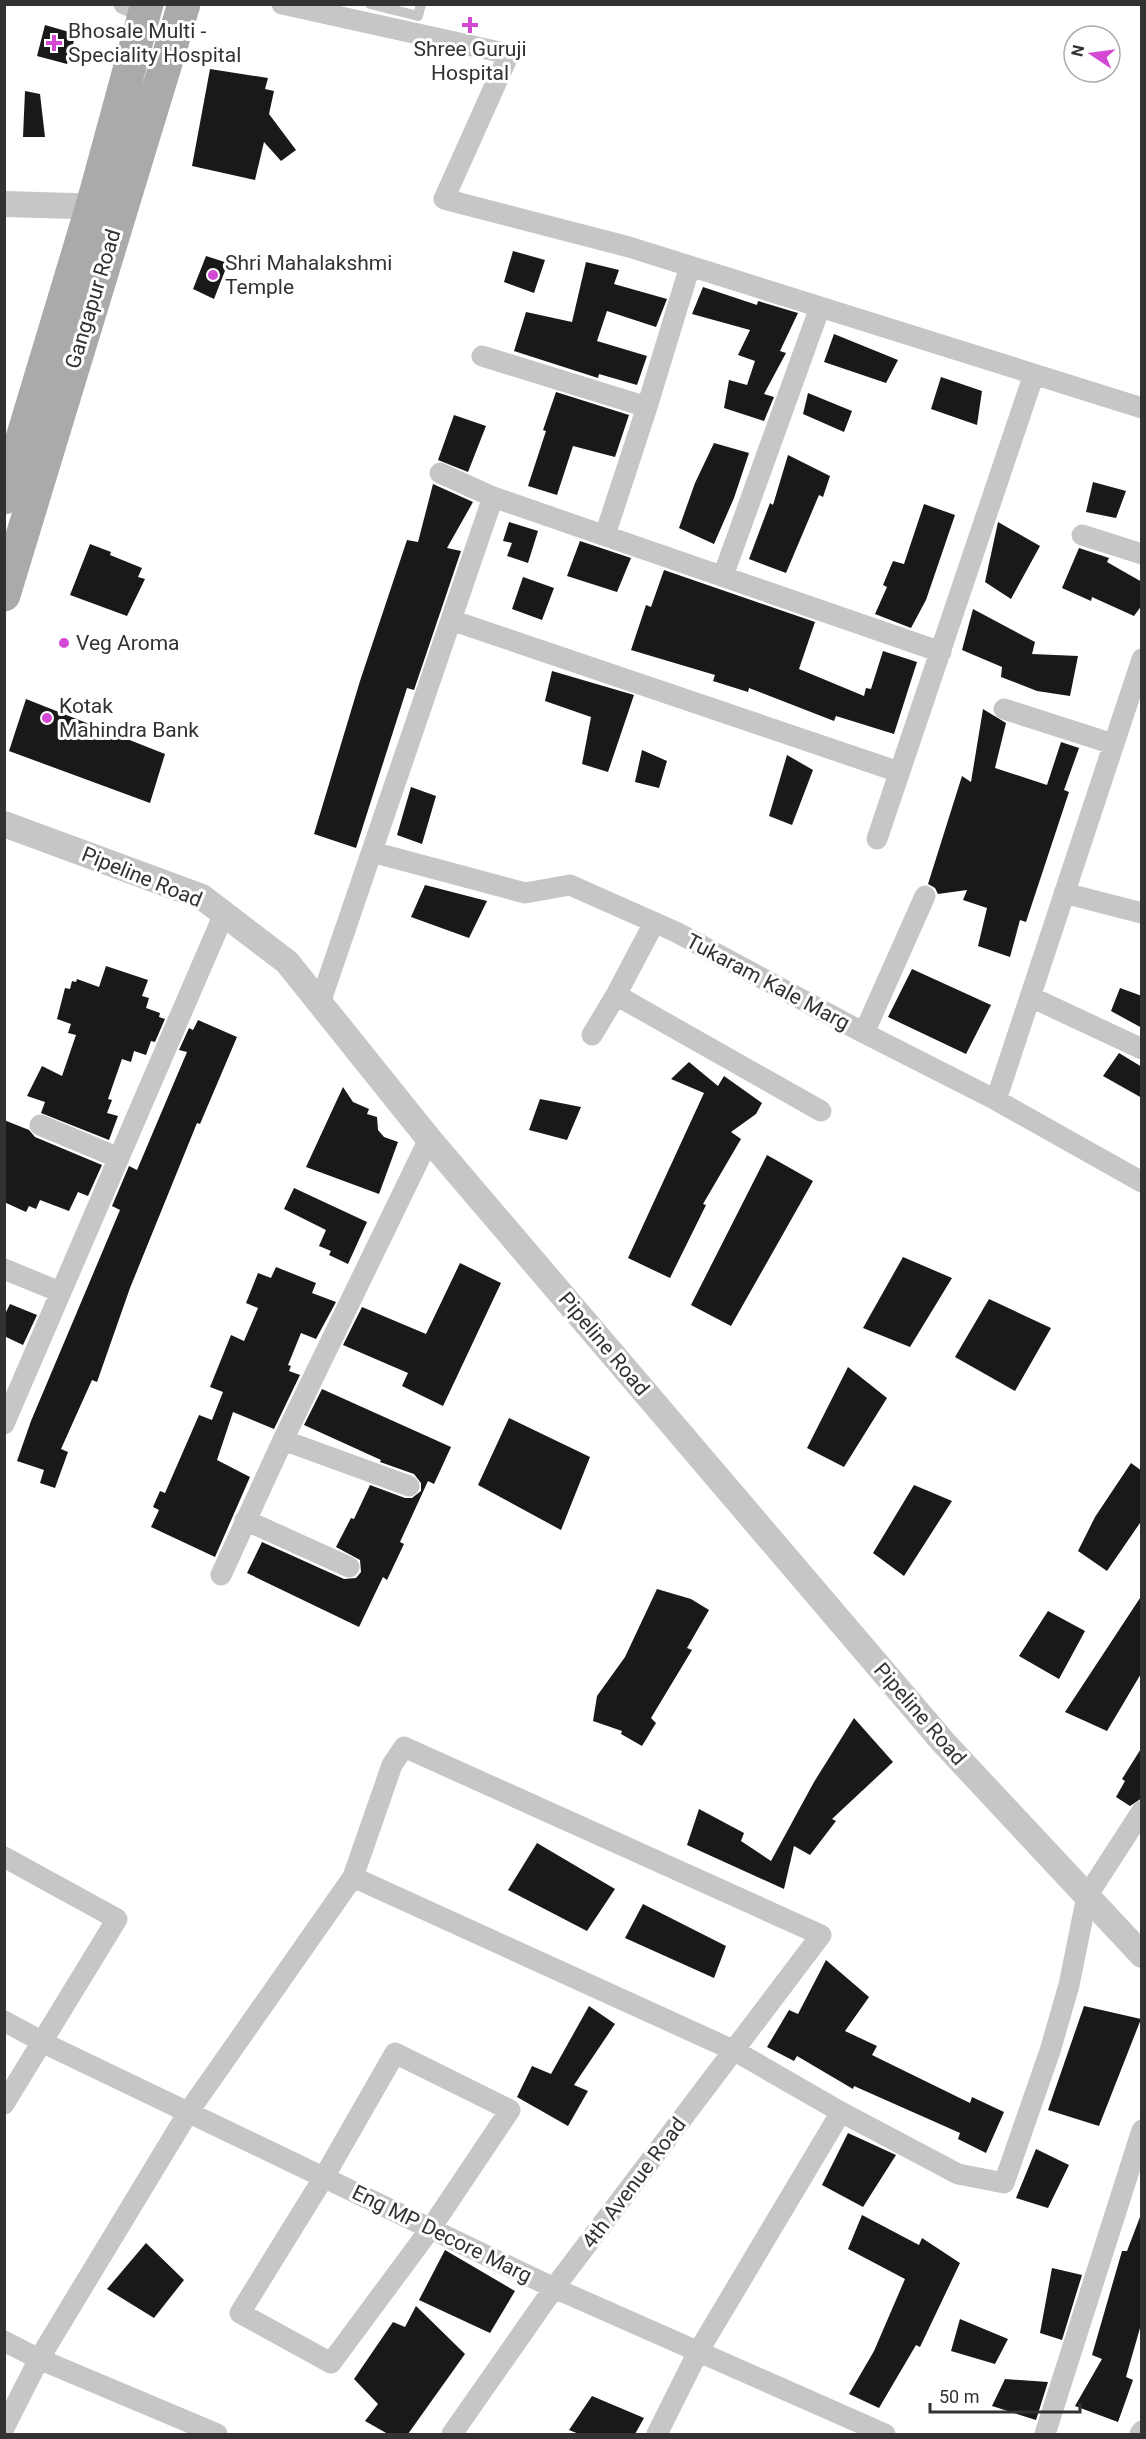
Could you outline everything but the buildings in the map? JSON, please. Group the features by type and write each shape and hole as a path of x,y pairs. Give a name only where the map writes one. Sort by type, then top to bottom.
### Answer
{"main road":[{"name":"Gangapur Road","path":"4,498 106,207 184,4"},
{"name":"Gangapur Road","path":"4,595 106,207 139,7"}],"street":[{"path":"282,4 509,54 444,199 629,247 1142,408"},
{"path":"4,204 106,207"},
{"path":"605,536 690,266"},
{"path":"723,576 820,307"},
{"path":"482,356 647,407"},
{"path":"877,839 1034,374"},
{"path":"440,473 493,497 941,652"},
{"path":"320,1003 493,497"},
{"path":"1082,535 1142,554"},
{"path":"451,620 899,772"},
{"path":"996,1100 1113,744 1140,669"},
{"path":"1004,709 1113,744"},
{"name":"Pipeline Road","path":"4,824 202,897 287,962 429,1139 944,1743 1142,1956"},
{"name":"Tukaram Kale Marg","path":"372,852 525,893 570,885 654,923 996,1100 1142,1182"},
{"path":"1064,893 1142,913"},
{"path":"864,1033 925,896"},
{"path":"4,1424 10,1400 60,1292 224,914"},
{"path":"592,1035 654,923"},
{"path":"616,995 821,1111"},
{"path":"1030,996 1142,1048"},
{"path":"40,1125 119,1158"},
{"path":"221,1575 283,1440 429,1139"},
{"path":"4,1269 60,1292"},
{"path":"283,1440 409,1486"},
{"path":"245,1520 349,1567"},
{"name":"4th Avenue Road","path":"353,1877 392,1765 404,1747 821,1935 554,2288 452,2434"},
{"path":"4,2428 39,2359 189,2111 353,1877 735,2051 841,2112 958,2174 1004,2183 1050,2051 1069,1985 1087,1896 1142,1811"},
{"path":"4,1857 117,1919 4,2104"},
{"name":"Eng MP Decore Marg","path":"4,2021 42,2043 189,2111 554,2288 885,2434"},
{"path":"395,2053 510,2110 431,2229 331,2363 240,2313 324,2177 395,2053"},
{"path":"657,2434 698,2352 841,2112"},
{"path":"1045,2434 1142,2130"},
{"path":"4,2341 39,2359 218,2434"}],"lane":[{"path":"370,4 418,16 421,4"}],"place":[{"name":"Shree Guruji Hospital","path":"470,25"},
{"name":"Bhosale Multi - Speciality Hospital","path":"54,43"},
{"name":"Shri Mahalakshmi Temple","path":"213,275"},
{"name":"Veg Aroma","path":"64,643"},
{"name":"Kotak Mahindra Bank","path":"47,718"}]}
